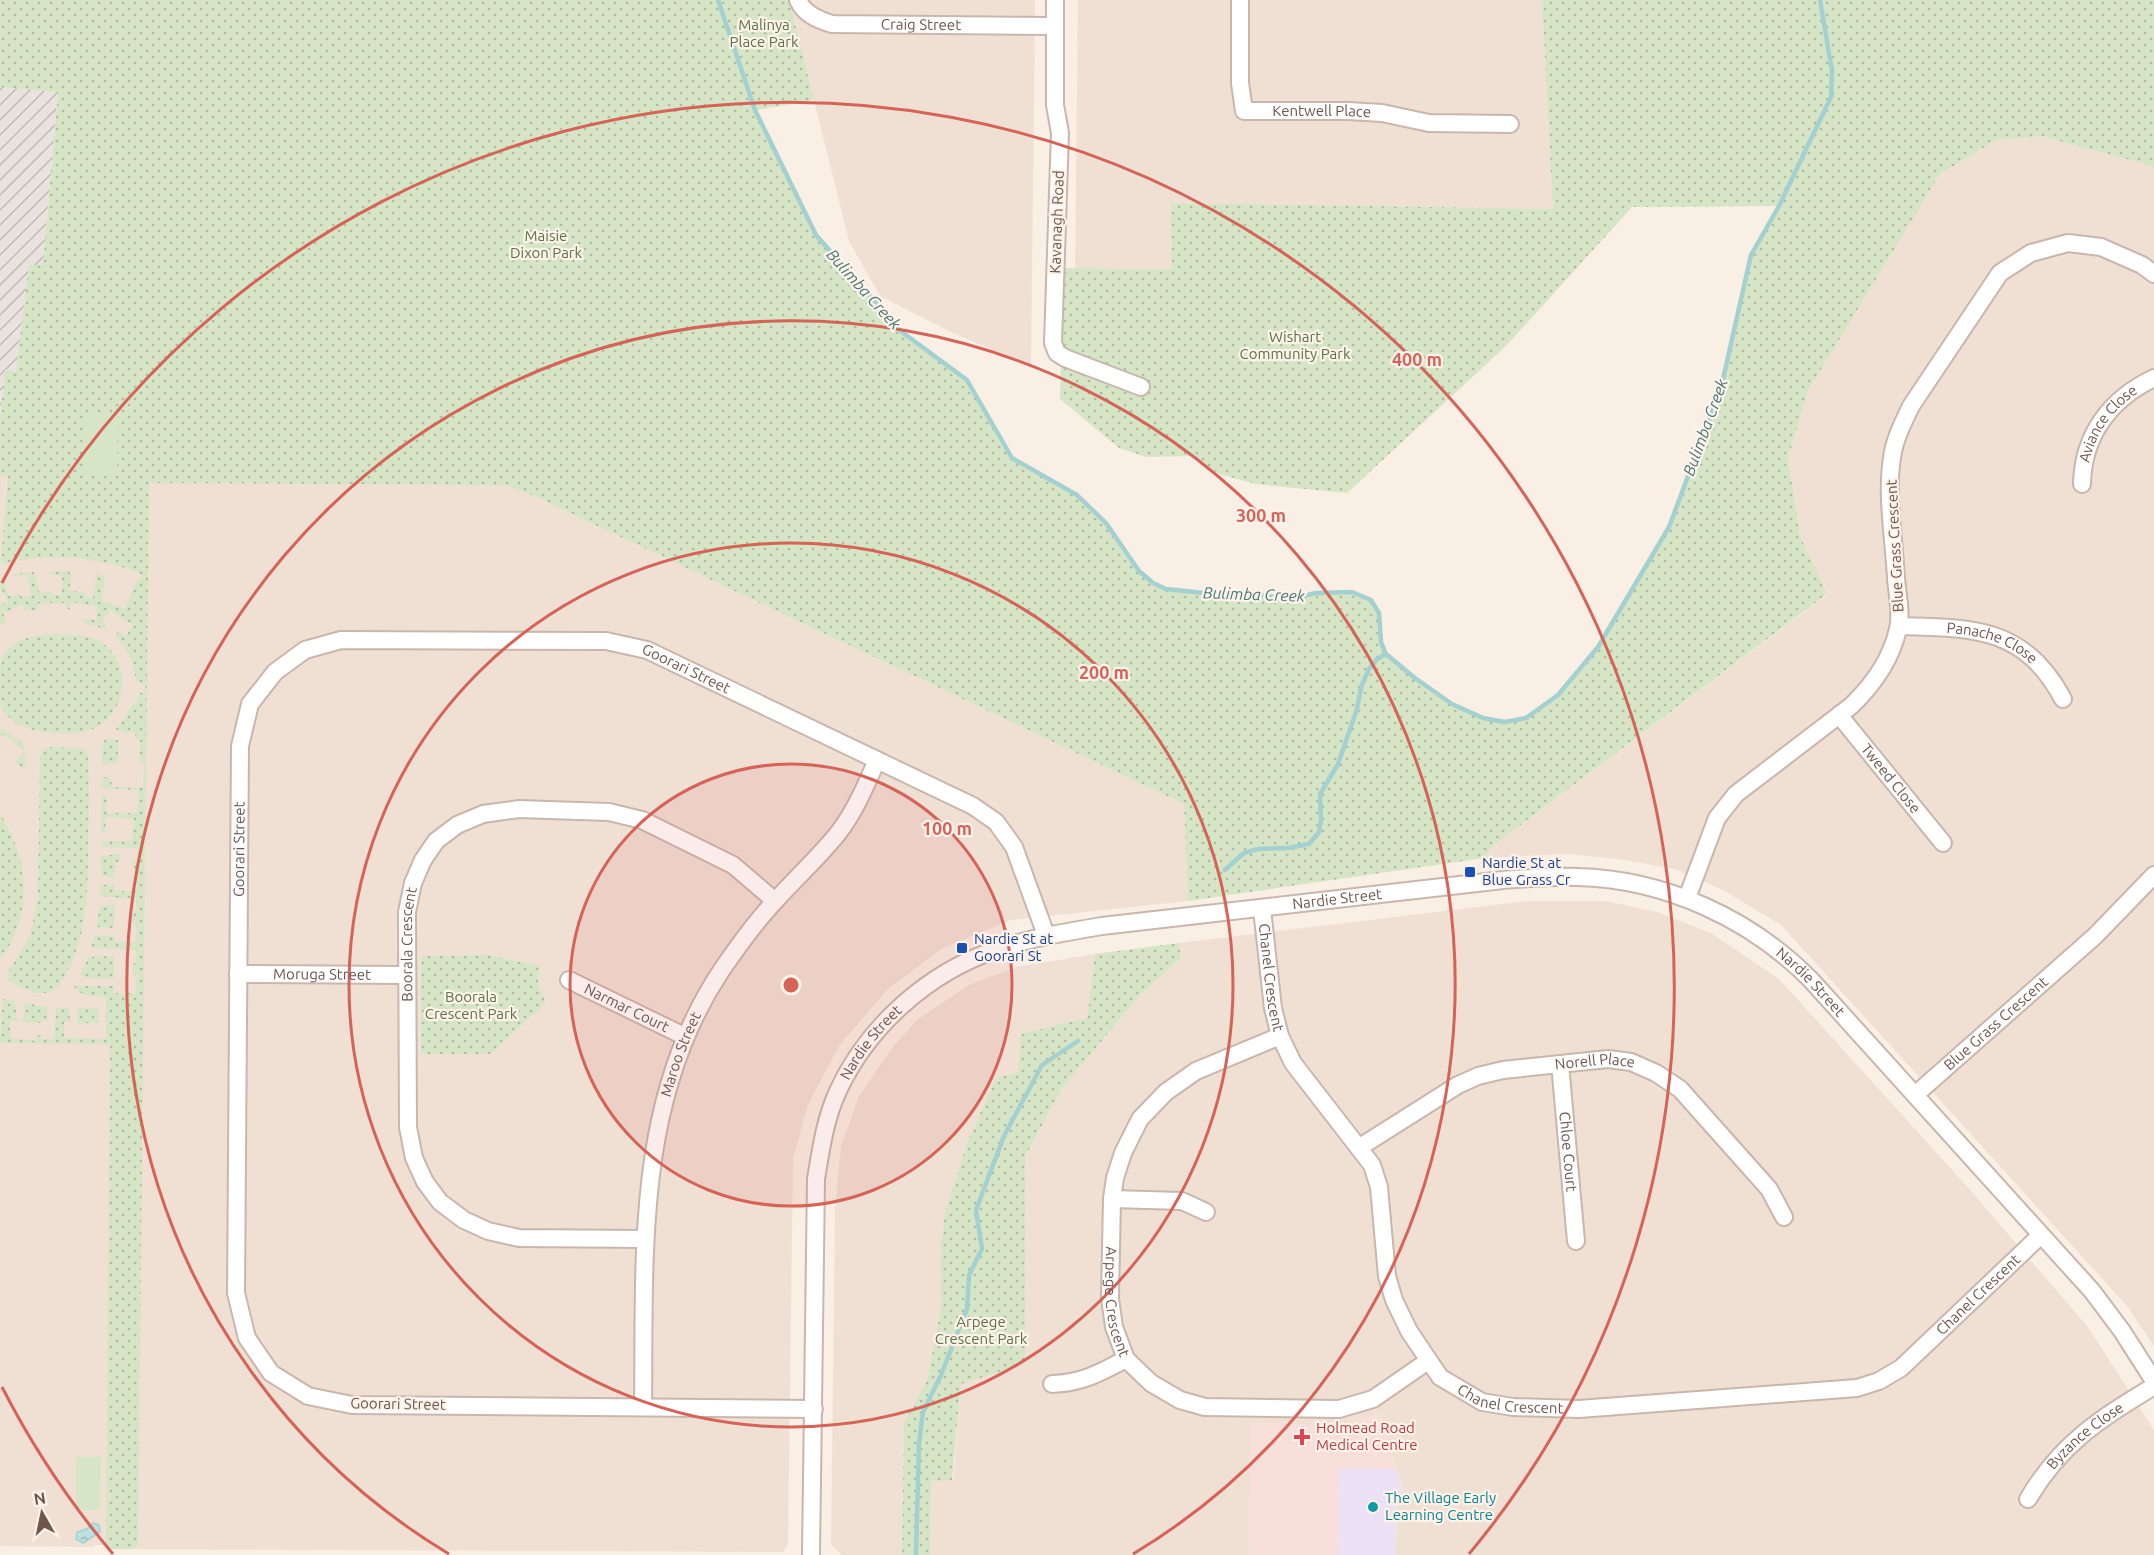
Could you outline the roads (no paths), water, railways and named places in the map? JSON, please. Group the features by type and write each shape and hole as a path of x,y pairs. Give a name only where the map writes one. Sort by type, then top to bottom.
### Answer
{"street":[{"name":"Craig Street","path":"798,0 801,7 816,19 832,24 1054,26"},
{"name":"Kavanagh Road","path":"1055,0 1055,105 1060,133 1053,343 1057,353 1065,358 1141,387"},
{"name":"Kentwell Place","path":"1240,0 1240,83 1244,111 1348,111 1382,113 1429,123 1510,124"},
{"name":"Blue Grass Crescent","path":"1687,898 1717,818 1736,794 1839,715 1866,692 1879,675 1891,651 1899,626 1890,487 1894,448 1911,406 2000,273 2031,253 2068,243 2101,247 2142,265 2154,274"},
{"name":"Aviance Close","path":"2082,484 2082,464 2093,434 2106,414 2123,397 2154,378"},
{"name":"Panache Close","path":"1899,626 1962,628 1983,631 2002,638 2041,665 2063,699"},
{"name":"Goorari Street","path":"814,1409 352,1405 308,1396 271,1373 247,1338 236,1293 240,746 250,704 275,672 305,650 341,640 606,641 647,650 973,806 996,822 1014,847 1046,935"},
{"name":"Tweed Close","path":"1839,715 1943,843"},
{"name":"Maroo Street","path":"643,1407 645,1239 653,1152 673,1068 684,1036 721,972 775,901 840,831 877,760"},
{"name":"Boorala Crescent","path":"645,1239 519,1238 488,1231 464,1220 440,1202 425,1182 414,1158 408,1127 407,912 413,883 423,860 436,842 457,825 483,814 519,808 609,812 642,820 734,865 775,901"},
{"name":"Blue Grass Crescent","path":"1915,1095 2095,936 2154,875"},
{"name":"Nardie Street","path":"811,1555 816,1179 822,1137 838,1091 861,1051 887,1020 918,992 957,966 993,950 1046,935 1102,926 1545,877 1608,880 1687,898 1756,934 1795,963 2092,1291 2122,1330 2154,1381"},
{"name":"Chanel Crescent","path":"1262,909 1273,1008 1280,1036 1293,1063 1372,1165 1379,1187 1387,1276 1394,1300 1409,1330 1440,1377 1482,1402 1513,1407 1579,1409 1857,1388 1879,1381 1901,1368 2041,1235"},
{"name":"Moruga Street","path":"238,974 407,975"},
{"name":"Narmar Court","path":"569,980 684,1036"},
{"name":"Arpege Crescent","path":"1280,1036 1196,1071 1166,1092 1140,1119 1123,1153 1115,1178 1112,1199 1110,1298 1114,1327 1126,1359 1151,1383 1180,1400 1206,1407 1339,1409 1373,1399 1428,1361"},
{"name":"Norell Place","path":"1360,1147 1458,1085 1478,1076 1503,1070 1608,1059 1631,1062 1656,1072 1680,1089 1769,1189 1784,1217"},
{"name":"Chloe Court","path":"1560,1064 1576,1241"},
{"path":"1112,1199 1182,1201 1206,1212"},
{"path":"1052,1384 1071,1384 1094,1376 1126,1359"},
{"name":"Byzance Close","path":"2028,1499 2055,1458 2104,1417 2154,1386"}],"water":[{"path":"93,1523 99,1525 100,1532 83,1543 76,1539 77,1532 87,1529"}],"waterway":[{"name":"Bulimba Creek","path":"718,0 755,110 816,235 902,332 967,380 1012,458 1077,495 1106,523 1139,571 1153,583 1166,589 1224,595 1240,592 1289,599 1316,593 1352,592 1371,600 1379,613 1381,642 1386,654 1452,704 1483,718 1505,722 1526,718 1558,695 1598,647 1669,527 1721,388 1751,255 1779,206 1831,97 1832,71 1820,0"},
{"path":"1225,870 1244,853 1258,849 1288,848 1309,844 1319,832 1320,794 1338,764 1357,709 1361,687 1369,669 1377,659 1386,654"},
{"path":"916,1555 919,1443 923,1412 941,1375 967,1309 969,1275 982,1249 976,1210 1004,1136 1042,1065 1078,1041"}],"place":[{"name":"Nardie St at Blue Grass Cr","path":"1470,872"},
{"name":"Nardie St at Goorari St","path":"962,948"},
{"name":"Holmead Road Medical Centre","path":"1302,1437"},
{"name":"The Village Early Learning Centre","path":"1373,1507"}],"park label":[{"name":"Malinya Place Park","path":"764,34"},
{"name":"Maisie Dixon Park","path":"546,244"},
{"name":"Wishart Community Park","path":"1295,346"},
{"name":"Boorala Crescent Park","path":"471,1006"},
{"name":"Arpege Crescent Park","path":"981,1330"}]}
